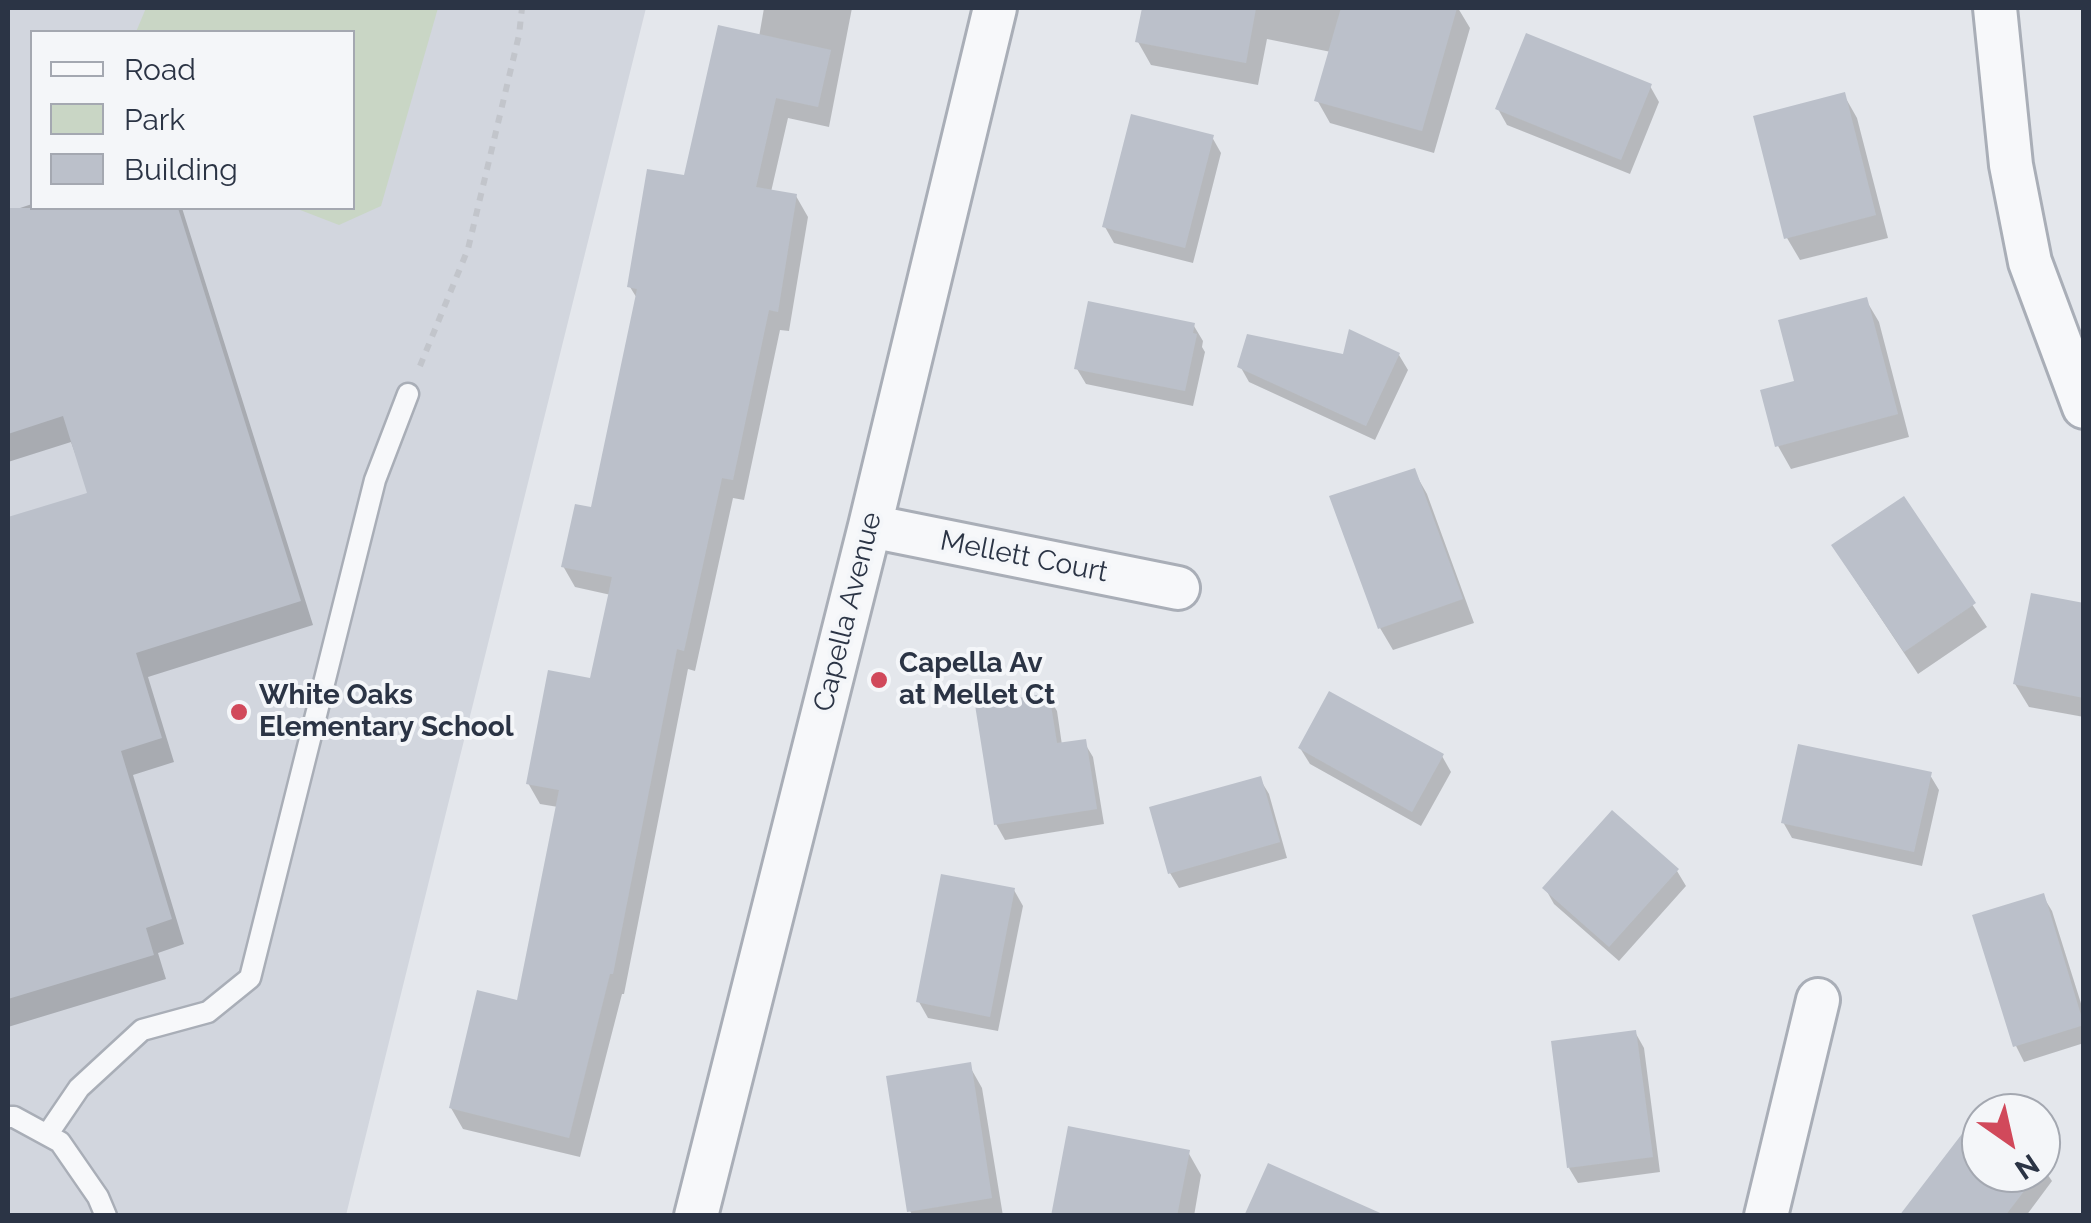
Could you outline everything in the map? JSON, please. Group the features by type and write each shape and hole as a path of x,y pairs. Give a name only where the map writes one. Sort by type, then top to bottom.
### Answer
{"street":[{"name":"Capella Avenue","path":"696,1216 870,526 994,8"},
{"path":"1995,8 2011,165 2030,262 2084,407"},
{"name":"Mellett Court","path":"870,526 1178,588"},
{"path":"1766,1216 1818,1000"}],"lane":[{"path":"47,1134 79,1088 142,1030 208,1012 250,978 376,480 408,394"},
{"path":"8,1117 60,1142 98,1196 106,1216"}],"path":[{"path":"408,394 468,249 522,8"}],"shaded area":[{"name":"White Oaks Elementary School","path":"8,8 646,8 346,1215 8,1215"}],"green space":[{"path":"146,8 438,8 381,206 339,225 300,210 355,210 355,30 137,30"}],"building":[{"path":"1142,8 1256,8 1246,63 1135,42"},
{"path":"1341,8 1457,8 1422,131 1314,101"},
{"path":"718,25 831,50 818,107 776,98 756,187 797,194 778,312 769,310 733,480 722,478 684,651 677,649 613,974 569,1138 449,1108 477,990 517,1000 559,790 526,784 548,670 590,678 612,577 561,567 575,504 591,507 637,289 627,287 647,169 684,175"},
{"path":"1526,33 1652,84 1621,160 1495,109"},
{"path":"1845,92 1876,215 1784,239 1753,116"},
{"path":"1131,114 1214,135 1185,248 1102,227"},
{"path":"8,208 179,210 301,601 136,653 162,738 121,751 172,919 146,928 154,955 8,999 8,517 87,493 63,416 8,434"},
{"path":"1867,297 1898,414 1775,447 1760,390 1794,381 1778,320"},
{"path":"1088,301 1195,323 1193,333 1197,334 1185,391 1074,369"},
{"path":"1349,329 1400,353 1366,426 1237,367 1247,334 1343,354"},
{"path":"1415,468 1463,599 1378,629 1329,496"},
{"path":"1904,496 1976,603 1904,652 1831,545"},
{"path":"2031,593 2084,603 2084,698 2013,684"},
{"path":"1329,691 1444,754 1412,812 1298,748"},
{"path":"1049,693 1057,743 1086,739 1097,809 994,825 975,705"},
{"path":"1798,744 1932,772 1914,852 1781,823"},
{"path":"1261,776 1280,842 1168,874 1149,807"},
{"path":"1612,810 1679,869 1609,947 1542,888"},
{"path":"941,874 1015,888 990,1017 916,1002"},
{"path":"2044,893 2084,1025 2013,1047 1972,915"},
{"path":"1636,1030 1653,1157 1567,1168 1551,1041"},
{"path":"971,1062 992,1198 907,1212 886,1076"},
{"path":"1068,1126 1190,1150 1177,1216 1051,1216"},
{"path":"1961,1135 1961,1193 2023,1193 2005,1216 1899,1216"},
{"path":"1268,1163 1387,1216 1244,1216"}],"place":[{"name":"Capella Av at Mellet Ct","path":"879,680"},
{"name":"White Oaks Elementary School","path":"239,712"}]}
